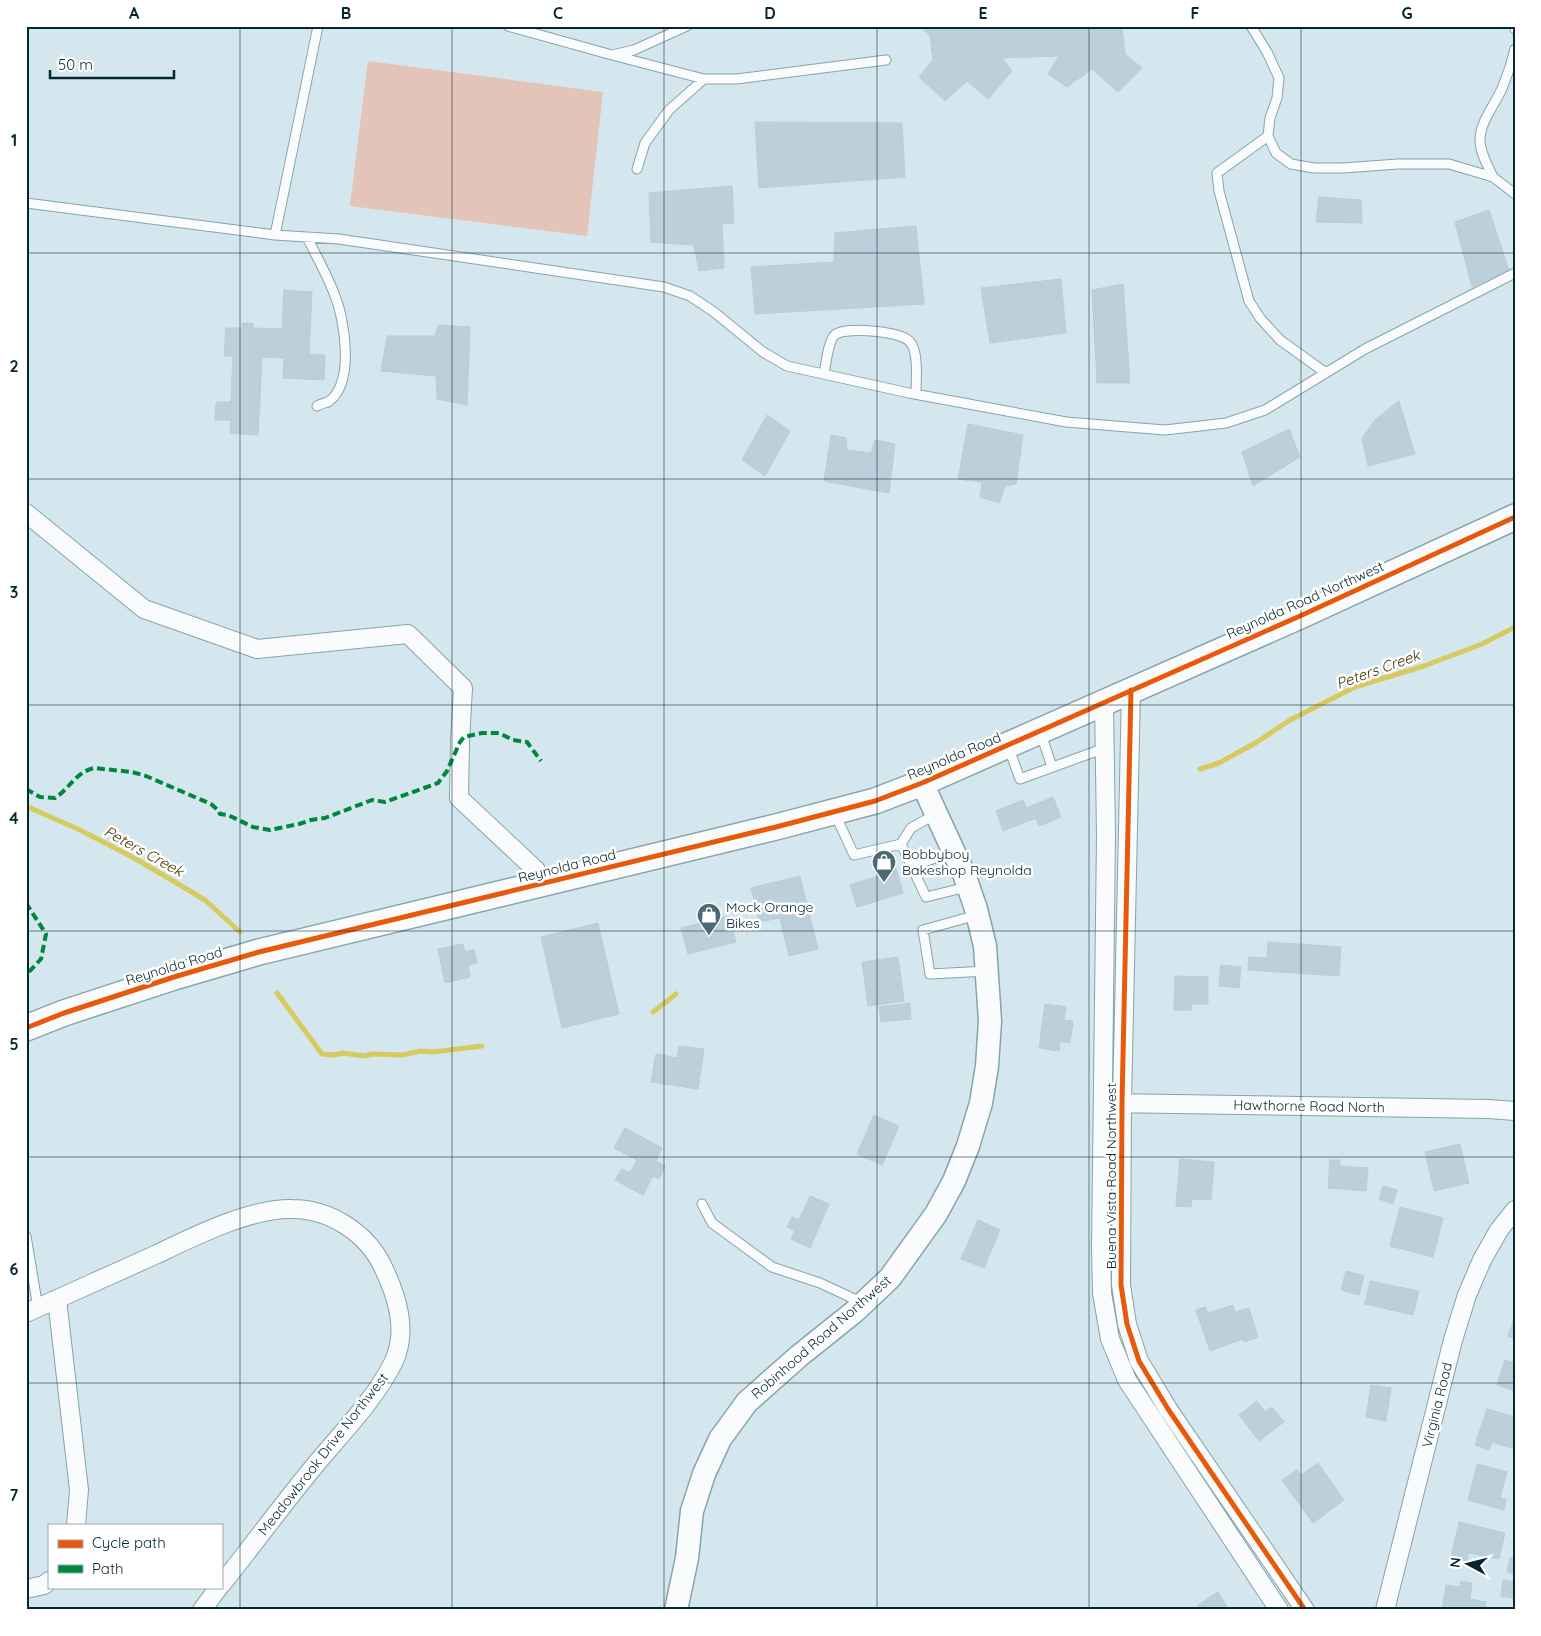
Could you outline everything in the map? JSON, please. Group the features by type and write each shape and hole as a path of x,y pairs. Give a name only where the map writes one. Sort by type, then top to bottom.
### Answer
{"main road":[{"name":"Reynolda Road Northwest","path":"1104,703 1300,616 1515,517"},
{"name":"Reynolda Road","path":"26,1028 64,1012 259,952 875,801 922,783 1104,703"}],"street":[{"path":"26,513 144,609 257,649 408,634 463,688 460,742 460,798 536,870 540,884"},
{"name":"Buena Vista Road Northwest","path":"1130,690 1122,1103 1121,1285 1127,1324 1139,1362 1168,1409 1305,1610"},
{"name":"Buena Vista Road Northwest","path":"1104,703 1106,835 1101,1248 1102,1293 1110,1339 1126,1380 1279,1610"},
{"name":"Robinhood Road Northwest","path":"676,1610 687,1558 692,1511 704,1474 720,1439 746,1402 890,1278 936,1214 954,1181 968,1146 981,1103 987,1066 990,1021 985,946 978,915 968,887 922,783"},
{"name":"Hawthorne Road North","path":"1102,1103 1515,1111"},
{"name":"Meadowbrook Drive Northwest","path":"32,1311 190,1238 240,1219 269,1211 298,1209 328,1216 348,1226 376,1252 389,1279 399,1308 401,1322 399,1345 388,1373 222,1583"},
{"name":"Virginia Road","path":"1385,1610 1453,1340 1467,1295 1482,1260 1499,1230 1515,1210"},
{"path":"57,1299 79,1490 76,1524"},
{"path":"26,1589 44,1585 48,1582"},
{"name":"Meadowbrook Drive Northwest","path":"202,1610 218,1588"}],"lane":[{"path":"275,235 318,26"},
{"path":"508,26 704,78 737,79 886,60"},
{"path":"612,55 634,50 687,26"},
{"path":"1251,26 1267,52 1279,78 1277,98 1270,118 1268,136 1276,153 1291,164 1314,168 1398,164 1449,164 1493,177 1515,194"},
{"path":"1493,177 1484,157 1480,140 1485,121 1503,88 1515,49"},
{"path":"637,169 645,144 669,110 704,78"},
{"path":"1268,136 1217,174 1219,191 1249,301 1260,318 1280,340 1326,373"},
{"path":"26,203 275,235 339,239 664,288 690,296 714,312 762,352 786,366 916,394 1066,422 1165,430 1226,423 1265,410 1365,349 1515,273"},
{"path":"307,237 335,296 344,327 346,348 344,368 338,388 329,401 317,406"},
{"path":"824,374 830,341 836,334 853,330 901,336 910,340 916,350 916,394"},
{"path":"1040,731 1052,767"},
{"path":"1008,746 1020,779 1105,748"},
{"path":"834,812 854,855 902,844 912,828 936,814"},
{"path":"902,844 926,898 968,887"},
{"path":"911,866 954,852"},
{"path":"978,915 923,930 930,974 988,971"},
{"path":"702,1204 712,1223 772,1267 820,1283 863,1303"},
{"path":"26,1236 32,1311"}],"shaded area":[{"path":"368,61 603,92 587,236 350,206"}],"building":[{"path":"921,26 1000,26 998,29 1016,26 1122,26 1125,54 1142,68 1118,92 1092,69 1067,87 1048,74 1059,56 1002,58 1012,71 988,99 967,81 945,101 919,77 933,60 930,36"},
{"path":"755,122 902,123 905,177 759,188"},
{"path":"732,186 734,223 722,224 724,268 699,271 694,245 651,242 649,193"},
{"path":"1319,197 1361,200 1362,223 1316,222"},
{"path":"1489,210 1509,270 1472,287 1455,222"},
{"path":"916,226 924,304 755,314 751,267 834,262 835,233"},
{"path":"1061,279 1066,333 990,343 981,288"},
{"path":"1123,284 1130,383 1097,383 1092,290"},
{"path":"284,290 312,292 309,354 325,355 324,380 283,378 284,358 262,357 258,435 230,433 231,420 215,420 216,402 231,402 233,356 224,356 226,328 242,328 242,323 253,323 253,328 282,329"},
{"path":"438,325 470,327 467,405 437,399 436,376 381,371 387,336 435,336"},
{"path":"1399,401 1415,454 1368,466 1362,438 1376,419"},
{"path":"767,415 790,431 765,476 742,460"},
{"path":"968,424 1023,435 1016,484 1005,486 999,503 980,497 982,482 958,479"},
{"path":"1289,429 1300,457 1253,486 1242,452"},
{"path":"831,435 846,438 847,450 871,453 875,440 895,444 889,493 824,481"},
{"path":"1053,797 1061,817 1039,826 1036,818 1003,831 996,811 1023,800 1026,808"},
{"path":"891,852 903,893 857,907 850,885 878,876 872,858"},
{"path":"800,876 818,949 789,956 780,918 759,922 751,888"},
{"path":"729,916 736,942 688,954 681,928"},
{"path":"598,923 619,1014 562,1028 541,937"},
{"path":"1268,942 1341,947 1339,976 1248,970 1249,957 1267,958"},
{"path":"463,944 465,952 474,949 477,963 468,965 470,977 445,983 438,949"},
{"path":"898,957 904,1001 868,1006 862,962"},
{"path":"1221,965 1241,967 1239,988 1219,986"},
{"path":"1175,976 1208,977 1208,1004 1191,1004 1191,1010 1174,1010"},
{"path":"910,1003 911,1019 881,1022 879,1007"},
{"path":"1045,1004 1066,1007 1064,1020 1073,1021 1070,1043 1060,1041 1059,1051 1039,1048"},
{"path":"679,1046 704,1049 698,1089 651,1082 656,1054 677,1058"},
{"path":"874,1115 899,1126 882,1165 857,1154"},
{"path":"625,1128 662,1148 656,1161 665,1166 659,1179 653,1176 643,1195 615,1180 622,1169 630,1173 637,1160 614,1148"},
{"path":"1460,1144 1469,1183 1434,1191 1425,1152"},
{"path":"1180,1159 1214,1162 1211,1200 1192,1199 1191,1207 1176,1206"},
{"path":"1330,1160 1340,1160 1340,1166 1368,1168 1366,1191 1328,1188"},
{"path":"1383,1186 1397,1190 1393,1204 1379,1199"},
{"path":"810,1196 829,1204 810,1248 791,1239 795,1231 787,1227 792,1217 799,1220"},
{"path":"1400,1207 1443,1218 1433,1257 1390,1246"},
{"path":"978,1220 1000,1230 984,1268 961,1259"},
{"path":"1346,1271 1364,1276 1359,1295 1341,1290"},
{"path":"1370,1281 1419,1291 1413,1315 1365,1304"},
{"path":"1233,1305 1235,1312 1249,1308 1258,1337 1244,1342 1243,1339 1210,1351 1196,1310 1205,1307 1208,1313"},
{"path":"1515,1316 1515,1339 1508,1336"},
{"path":"1505,1360 1515,1363 1515,1391 1497,1385"},
{"path":"1371,1385 1391,1388 1386,1421 1366,1417"},
{"path":"1257,1401 1265,1412 1272,1407 1284,1422 1259,1441 1239,1415"},
{"path":"1487,1409 1515,1417 1515,1449 1492,1442 1489,1450 1475,1445"},
{"path":"1318,1463 1344,1500 1313,1523 1282,1480 1297,1470 1301,1475"},
{"path":"1477,1464 1507,1472 1500,1498 1506,1499 1504,1510 1468,1500"},
{"path":"1459,1522 1505,1533 1499,1559 1469,1553 1467,1561 1451,1558"},
{"path":"1510,1558 1515,1559 1515,1574 1507,1572"},
{"path":"1503,1580 1515,1582 1515,1598 1501,1596"},
{"path":"1461,1581 1472,1583 1470,1599 1486,1602 1485,1610 1442,1610 1446,1585 1460,1587"},
{"path":"1218,1592 1229,1610 1201,1610 1198,1605"}],"waterway":[{"name":"Peters Creek","path":"1200,769 1219,763 1257,742 1290,720 1355,687 1424,666 1482,644 1515,627"},
{"name":"Peters Creek","path":"26,806 82,831 136,859 205,900 240,932"},
{"name":"Peters Creek","path":"277,993 322,1054 402,1055 421,1051 433,1052 482,1046"},
{"name":"Peters Creek","path":"653,1012 676,994"}],"marked path":[{"path":"26,789 40,797 55,798 77,777 88,770 94,768 132,772 146,776 211,804 220,814 228,815 253,827 270,830 325,818 372,800 385,802 438,783 447,771 464,737 482,733 499,733 513,740 527,742 541,761"},
{"path":"26,903 46,934 41,959 26,975"}],"cycle path":[{"path":"26,1028 64,1013 174,977 259,952 776,827 875,801 922,783 1300,616 1515,517"},
{"path":"1131,690 1122,1103 1121,1285 1127,1324 1139,1361 1168,1409 1305,1610"}],"place":[{"name":"Bobbyboy Bakeshop Reynolda","path":"884,883"},
{"name":"Mock Orange Bikes","path":"709,936"}]}
